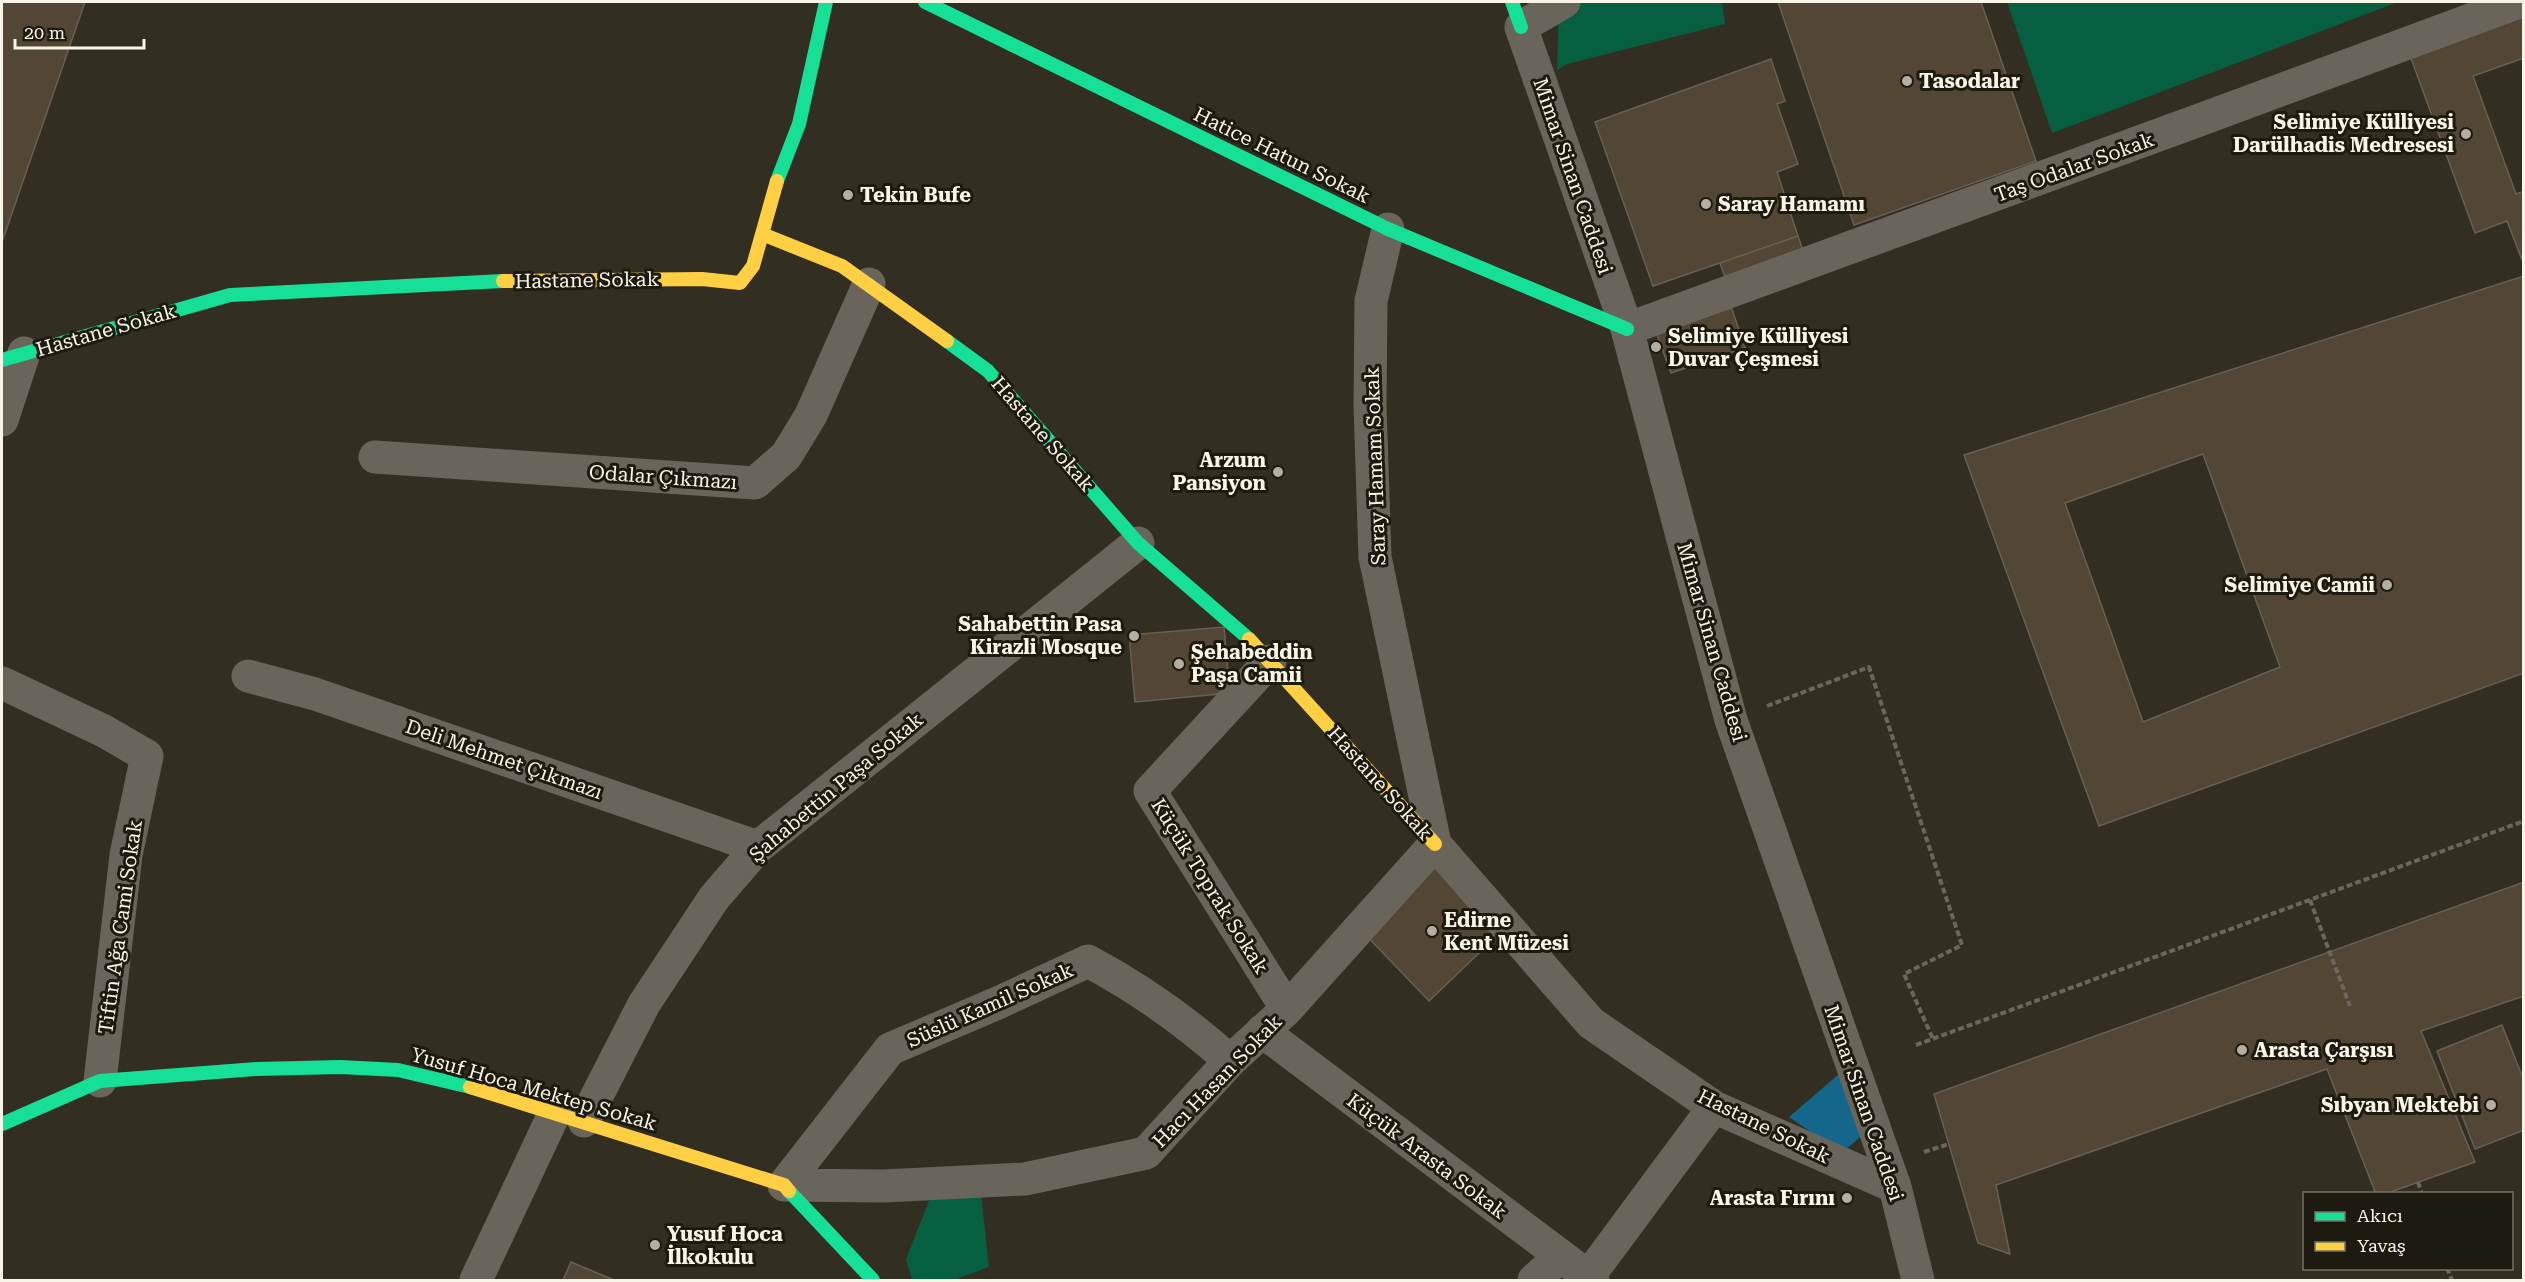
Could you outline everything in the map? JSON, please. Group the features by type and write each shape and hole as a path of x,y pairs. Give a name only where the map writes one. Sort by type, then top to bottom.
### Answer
{"street":[{"path":"762,234 771,196 798,124 826,2"},
{"name":"Hatice Hatun Sokak","path":"926,2 1388,229 1627,329"},
{"path":"1516,14 1564,2"},
{"name":"Taş Odalar Sokak","path":"1627,329 1808,265 1854,245 2061,172 2519,2"},
{"name":"Mimar Sinan Caddesi","path":"1516,14 1627,329 1731,720 1895,1188 1918,1281"},
{"name":"Saray Hamam Sokak","path":"1388,229 1371,301 1370,406 1375,557 1434,844"},
{"name":"Hastane Sokak","path":"13,356 230,295 475,281 702,279 740,283 753,266 762,234 842,266 988,371 1138,543 1245,635 1270,661 1590,1023 1714,1107 1895,1188"},
{"name":"Odalar Çıkmazı","path":"375,457 755,483 786,456 811,415 869,284"},
{"path":"2,420 13,356"},
{"name":"Şahabettin Paşa Sokak","path":"476,1281 570,1116 714,898 758,847 1138,543"},
{"name":"Küçük Toprak Sokak","path":"1270,661 1150,790 1287,1009"},
{"name":"Deli Mehmet Çıkmazı","path":"248,676 315,694 758,847"},
{"name":"Tiftin Ağa Cami Sokak","path":"2,683 104,731 147,756 126,855 100,1081"},
{"name":"Hacı Hasan Sokak","path":"784,1185 884,1186 1025,1179 1146,1153 1230,1061 1287,1009 1434,844"},
{"name":"Süslü Kamil Sokak","path":"784,1185 891,1049 1088,961 1135,987 1205,1039 1230,1061"},
{"name":"Küçük Arasta Sokak","path":"1262,1031 1590,1279"},
{"name":"Yusuf Hoca Mektep Sokak","path":"2,1124 100,1081 257,1069 340,1067 398,1070 444,1079 570,1116 784,1185 873,1281"},
{"path":"1590,1279 1714,1107"},
{"path":"1534,1281 1562,1256"}],"path":[{"path":"1731,720 1869,667 1962,945 1904,974 1933,1039"},
{"path":"1916,1045 2523,821"},
{"path":"2310,900 2350,1006"},
{"path":"2418,1182 2420,1192"}],"green space":[{"path":"1559,2 1722,2 1725,24 1567,64 1557,70"},
{"path":"2007,2 2398,2 2052,133"},
{"path":"980,1185 989,1267 954,1280 912,1280 906,1259 929,1201"}],"water":[{"path":"1846,1068 1869,1130 1841,1153 1789,1117"}],"building":[{"path":"2,2 85,2 2,242"},
{"name":"Tasodalar","path":"1778,2 1981,2 2036,161 1854,225"},
{"name":"Selimiye Külliyesi Darülhadis Medresesi","path":"2524,10 2524,58 2473,76 2516,194 2524,191 2522,260 2507,221 2475,233 2409,53"},
{"name":"Saray Hamamı","path":"1771,59 1785,101 1777,104 1798,164 1777,172 1798,236 1653,286 1595,122"},
{"path":"1798,236 1808,265 1730,292 1720,263"},
{"name":"Selimiye Camii","path":"2524,276 2524,673 2099,826 1964,455","holes":["2203,454 2280,667 2143,722 2065,503"]},
{"path":"1731,306 1745,348 1671,373 1657,335"},
{"name":"Şehabeddin Paşa Camii","path":"1224,627 1230,693 1135,702 1129,635"},
{"name":"Edirne Kent Müzesi","path":"1435,861 1502,931 1429,1001 1362,931"},
{"name":"Arasta Çarşısı","path":"2524,882 2524,996 2421,1031 2475,1162 2391,1192 2375,1192 2327,1069 1996,1185 2010,1254 1978,1243 1934,1094"},
{"name":"Sıbyan Mektebi","path":"2502,1025 2524,1081 2524,1130 2475,1149 2437,1051"},
{"path":"571,1262 614,1280 563,1280"}],"traffic: fast":[{"path":"777,181 799,124 826,2"},
{"path":"925,2 1388,229 1627,329"},
{"path":"1512,2 1521,27"},
{"path":"2,360 230,295 503,281"},
{"path":"947,341 988,371 1138,543 1249,639"},
{"path":"2,1124 100,1081 257,1069 340,1067 398,1070 470,1087"},
{"path":"789,1191 873,1280"}],"traffic: slow":[{"path":"503,281 702,279 740,283 753,266 777,181"},
{"path":"762,234 842,266 947,341"},
{"path":"1249,639 1435,844"},
{"path":"470,1087 784,1185 789,1191"}],"place":[{"name":"Tasodalar","path":"1907,81"},
{"name":"Selimiye Külliyesi Darülhadis Medresesi","path":"2466,134"},
{"name":"Tekin Bufe","path":"848,195"},
{"name":"Saray Hamamı","path":"1706,204"},
{"name":"Selimiye Külliyesi Duvar Çeşmesi","path":"1656,347"},
{"name":"Arzum Pansiyon","path":"1278,472"},
{"name":"Selimiye Camii","path":"2387,585"},
{"name":"Sahabettin Pasa Kirazli Mosque","path":"1134,636"},
{"name":"Şehabeddin Paşa Camii","path":"1179,664"},
{"name":"Edirne Kent Müzesi","path":"1432,931"},
{"name":"Arasta Çarşısı","path":"2242,1050"},
{"name":"Sıbyan Mektebi","path":"2491,1105"},
{"name":"Arasta Fırını","path":"1847,1198"},
{"name":"Yusuf Hoca İlkokulu","path":"655,1245"}]}
